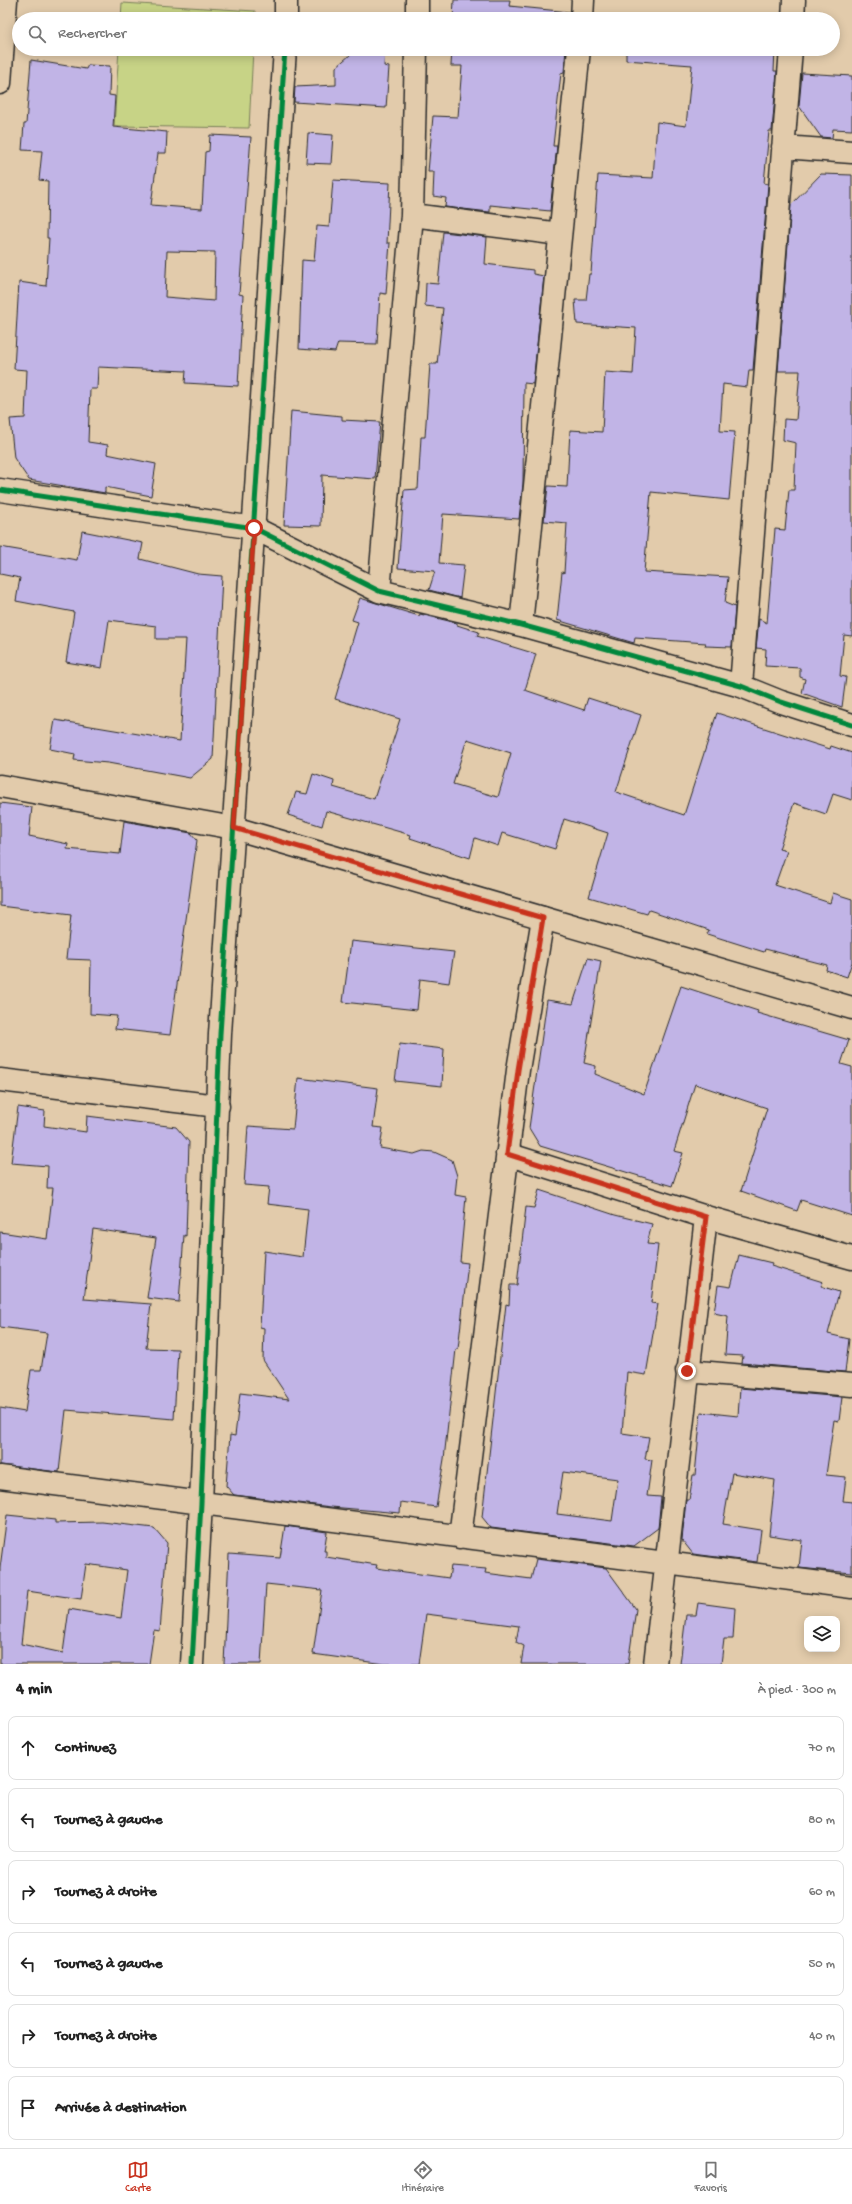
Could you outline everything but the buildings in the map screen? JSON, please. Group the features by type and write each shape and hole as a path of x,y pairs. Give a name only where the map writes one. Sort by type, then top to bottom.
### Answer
{"street":[{"path":"0,83 6,0"},
{"path":"286,0 286,12"},
{"path":"417,0 417,12"},
{"path":"583,12 584,0"},
{"path":"793,12 794,0"},
{"path":"192,1664 201,1503 220,1034 285,56"},
{"path":"379,591 412,215 416,56"},
{"path":"521,625 578,56"},
{"path":"741,686 790,56"},
{"path":"784,147 852,152"},
{"path":"412,215 560,234"},
{"path":"0,490 254,528 379,591 521,625 741,686 781,702 852,725"},
{"path":"0,786 234,828 852,1008"},
{"path":"460,1537 518,1070 543,918"},
{"path":"0,1080 218,1106"},
{"path":"507,1154 706,1217 852,1258"},
{"path":"655,1664 687,1371 706,1217"},
{"path":"687,1371 852,1385"},
{"path":"0,1477 852,1588"}],"green space":[{"path":"122,3 255,11 255,12 121,12"},
{"path":"119,56 253,56 249,128 114,126"}],"cycle path":[{"path":"192,1664 201,1503 220,1034 285,56"},
{"path":"0,490 254,528 379,591 521,625 741,686 781,702 852,725"}],"route":[{"path":"254,528 234,828 543,918 518,1070 507,1154 706,1217 687,1371"}]}
